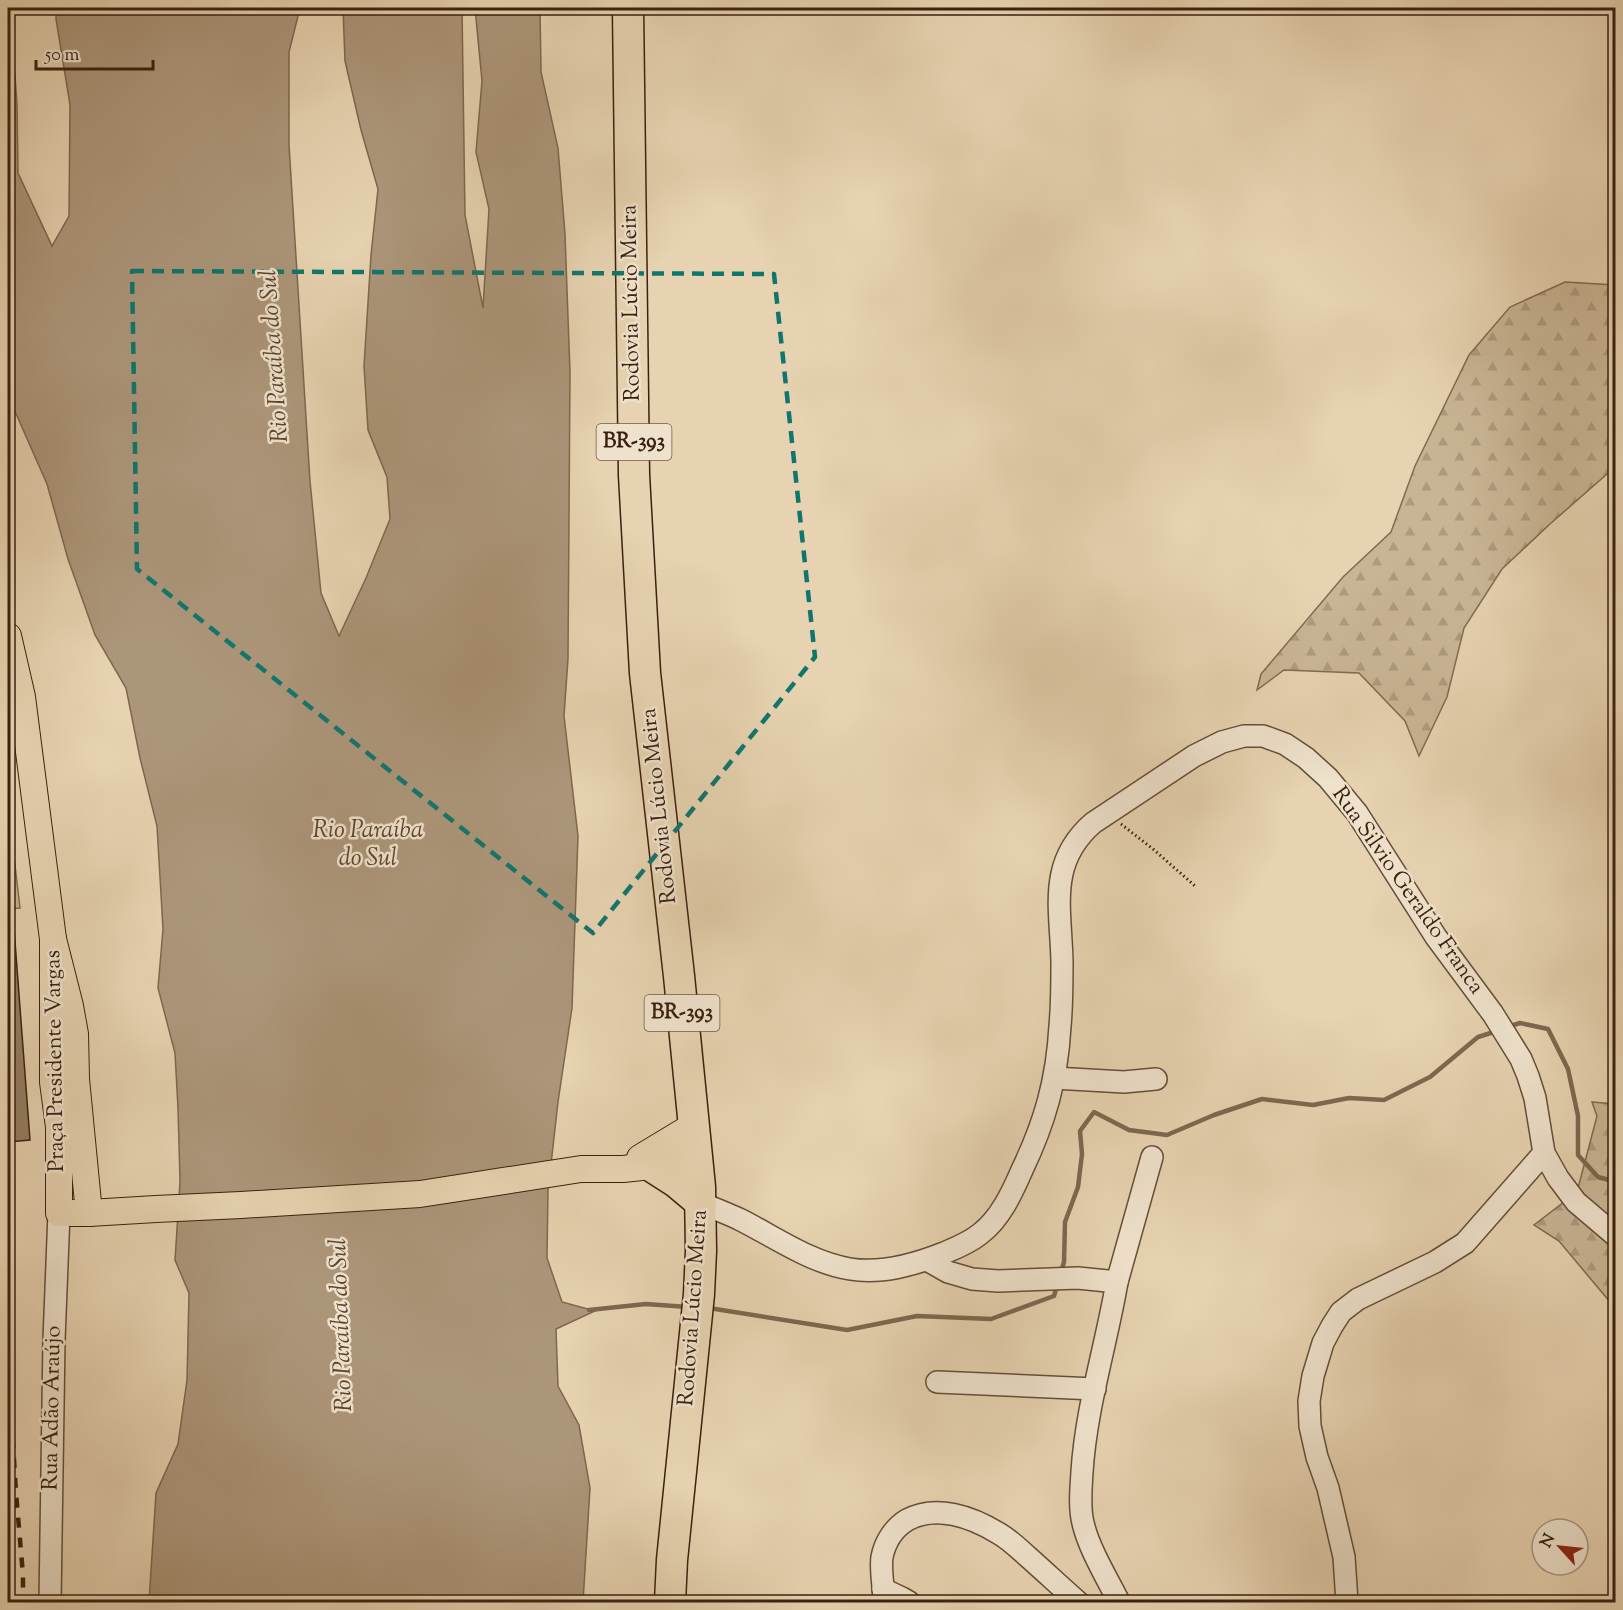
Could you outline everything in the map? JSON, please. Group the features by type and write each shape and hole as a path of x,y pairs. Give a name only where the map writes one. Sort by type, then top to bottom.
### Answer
{"highway":[{"name":"Rodovia Lúcio Meira","path":"628,8 634,475 645,662 701,1203 699,1294 672,1560 670,1602"},
{"path":"637,1167 676,1182 701,1203"}],"main road":[{"name":"Praça Presidente Vargas","path":"8,636 22,697 53,939 75,1034 65,1080 70,1127 87,1177 89,1213"},
{"name":"Praça Presidente Vargas","path":"59,1213 70,1127"},
{"path":"59,1213 420,1194 581,1169 637,1167 695,1138"}],"street":[{"name":"Rua Silvio Geraldo Franca","path":"701,1203 813,1258 850,1269 880,1270 927,1260 957,1248 980,1234 998,1215 1015,1186 1037,1139 1047,1109 1054,1078 1060,1027 1062,962 1058,911 1063,868 1070,851 1080,834 1093,823 1194,756 1222,741 1244,736 1263,736 1285,744 1306,758 1328,778 1357,813 1436,937 1493,1014 1521,1059 1535,1098 1544,1153"},
{"path":"1054,1078 1124,1082 1156,1079"},
{"path":"1347,1602 1344,1557 1328,1488 1317,1457 1310,1426 1309,1401 1313,1376 1323,1343 1341,1312 1358,1299 1435,1262 1465,1243 1544,1153 1558,1178 1576,1202 1616,1236"},
{"path":"1119,1602 1091,1546 1082,1522 1080,1496 1082,1465 1087,1427 1117,1282 1152,1157"},
{"name":"Rua Adão Araújo","path":"50,1602 59,1213"},
{"path":"927,1260 948,1272 972,1279 998,1281 1078,1278 1117,1282"},
{"path":"937,1383 1095,1389"},
{"path":"909,1602 884,1596 882,1558 888,1540 900,1524 914,1516 931,1512 954,1515 977,1522 1000,1533 1078,1602"}],"path":[{"path":"1108,813 1195,886"}],"highlighted area":[{"path":"132,271 774,274 815,657 593,933 137,569"}],"green space":[{"path":"1565,282 1615,285 1615,467 1502,569 1464,628 1447,697 1419,756 1405,721 1359,673 1284,670 1257,690 1261,674 1343,577 1391,532 1415,466 1469,355 1510,307"},
{"path":"8,805 20,908 8,909"},
{"path":"1592,1102 1615,1104 1615,1308 1559,1241 1534,1225 1577,1192 1597,1116"}],"water":[{"name":"Rio Paraíba do Sul","path":"8,8 10,8 17,104 18,173 52,246 69,216 70,105 56,8 300,8 289,52 289,145 310,481 321,593 339,636 390,519 387,477 368,430 364,366 378,189 345,61 343,8 462,8 465,215 483,308 489,209 476,152 482,81 475,8 540,8 541,72 558,148 565,234 570,372 568,659 564,716 578,836 572,1008 548,1191 547,1258 562,1302 595,1311 556,1329 558,1386 579,1425 590,1488 583,1602 149,1602 156,1493 178,1444 187,1380 189,1293 175,1260 180,1182 178,1108 175,1053 158,988 163,929 157,826 126,688 95,635 68,559 47,484 14,409 8,366"}],"building":[{"path":"13,915 30,1140 8,1142 8,916"}],"waterway":[{"path":"1507,1027 1520,1023 1548,1029 1568,1069 1578,1116 1578,1155 1598,1177 1616,1182"},
{"path":"1061,1272 1064,1262 1065,1222 1078,1187 1082,1154 1080,1131 1094,1112 1129,1130 1167,1135 1214,1115 1262,1099 1313,1105 1349,1098 1384,1100 1430,1077 1478,1037 1497,1031"},
{"path":"709,1308 847,1330 917,1316 991,1319 1054,1296 1057,1286"},
{"path":"589,1310 646,1304 688,1307"}],"railway":[{"path":"8,1358 23,1602"}]}
